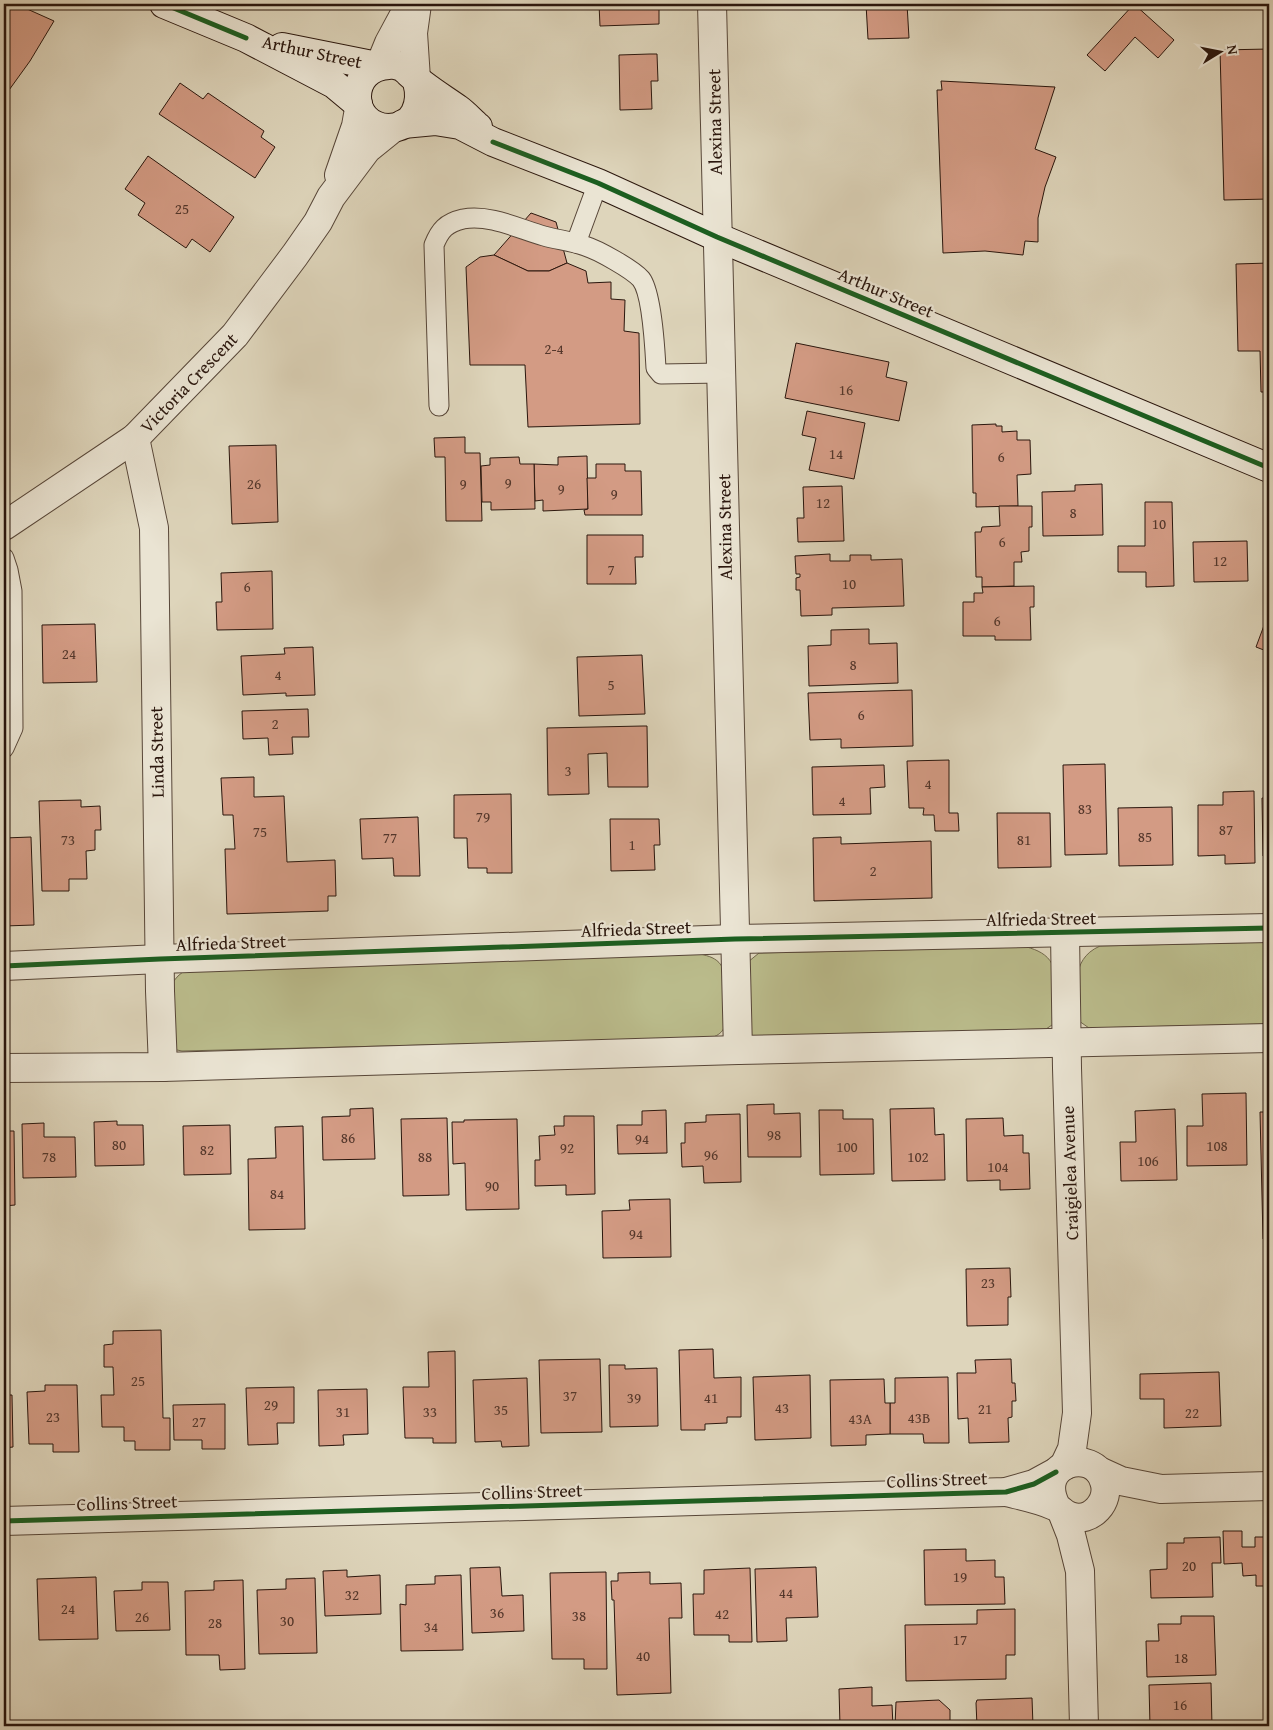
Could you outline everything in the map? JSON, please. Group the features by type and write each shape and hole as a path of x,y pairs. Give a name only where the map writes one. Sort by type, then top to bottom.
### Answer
{"street":[{"name":"Arthur Street","path":"164,4 246,38 334,84 358,106"},
{"path":"379,66 410,4"},
{"path":"398,126 413,117 419,106 420,94 416,80 413,33 417,4"},
{"name":"Alexina Street","path":"712,4 738,1050"},
{"name":"Arthur Street","path":"246,38 300,52 343,58 379,66"},
{"path":"394,64 406,69 416,80 460,110 493,142 460,125 435,121 383,127 373,124 365,117 358,106 357,92 360,81 368,72 379,66 394,64"},
{"name":"Victoria Crescent","path":"331,198 356,126 358,106"},
{"name":"Victoria Crescent","path":"4,526 135,438 235,336 295,255 318,222 331,198 367,149 398,126"},
{"name":"Arthur Street","path":"493,142 598,183 717,237 1269,468"},
{"name":"Linda Street","path":"135,438 154,528 163,1067"},
{"name":"Alfrieda Street","path":"4,966 735,939 1269,928"},
{"name":"Craigielea Avenue","path":"1060,1469 1072,1449 1077,1413 1066,1044 1065,933"},
{"path":"4,1068 163,1067 738,1050 1269,1038"},
{"name":"Craigielea Avenue","path":"1077,1413 1084,1442 1097,1469"},
{"path":"1080,1571 1071,1535 1052,1498 1050,1489 1052,1480 1060,1469 1071,1462 1080,1462 1121,1481 1161,1488 1269,1486"},
{"name":"Collins Street","path":"4,1521 1006,1492 1034,1484 1060,1469"},
{"path":"1084,1726 1080,1571 1087,1534 1106,1488 1104,1478 1097,1469"},
{"path":"1059,1509 1070,1516 1088,1516 1099,1508 1125,1497 1161,1488"},
{"name":"Collins Street","path":"1006,1492 1059,1509"}],"lane":[{"path":"576,243 598,183"},
{"path":"440,406 434,245 439,232 449,224 464,219 482,218 576,243 602,253 641,279 648,300 656,368 662,374 721,374"},
{"path":"4,558 12,591 13,715 13,728 4,748"}],"green space":[{"path":"1269,942 1269,1024 1089,1028 1079,1021 1077,978 1079,968 1090,952 1100,946"},
{"path":"1027,947 1045,955 1052,964 1055,993 1055,1023 1046,1029 754,1036 749,1034 748,962 759,953"},
{"path":"700,954 715,959 722,969 725,1024 717,1036 711,1038 182,1051 177,1050 173,1046 172,983 184,971"}],"building":[{"path":"4,4 16,4 54,21 30,61 4,97"},
{"path":"313,4 325,4 323,8"},
{"path":"599,4 659,4 659,24 600,26"},
{"path":"866,4 907,4 909,38 868,39"},
{"path":"1134,4 1174,40 1158,58 1135,37 1105,71 1087,55"},
{"path":"1269,49 1269,199 1224,200 1220,50"},
{"path":"657,54 658,81 651,81 652,109 620,110 619,55"},
{"path":"941,81 1055,87 1035,149 1056,157 1045,187 1038,218 1038,242 1025,241 1023,255 985,251 943,253 937,90 942,90"},
{"path":"180,83 203,99 208,93 264,131 261,137 275,147 255,178 159,114"},
{"path":"148,156 234,217 210,252 192,239 186,248 138,215 145,203 125,189"},
{"path":"531,213 556,222 567,263 549,271 528,271 494,255"},
{"path":"494,255 528,271 549,271 567,263 586,271 588,283 611,282 611,299 625,300 624,331 639,333 640,424 528,427 525,365 470,365 466,267 480,257"},
{"path":"1269,263 1269,392 1261,392 1260,351 1238,351 1236,264"},
{"path":"796,343 889,362 886,377 907,382 899,421 785,398"},
{"path":"807,411 865,423 854,479 809,470 816,438 802,435"},
{"path":"996,424 996,426 1002,426 1002,432 1017,431 1017,440 1030,440 1031,474 1017,475 1018,506 976,507 976,493 973,493 972,425"},
{"path":"465,437 465,453 480,453 482,521 446,521 445,457 435,457 434,438"},
{"path":"276,445 278,522 232,524 229,446"},
{"path":"587,456 588,509 543,511 543,500 535,501 534,464 558,465 558,457"},
{"path":"519,457 520,464 534,464 535,509 491,510 491,502 482,502 481,466 490,465 490,458"},
{"path":"596,464 625,464 625,471 641,471 642,515 585,515 584,510 588,509 587,478 596,478"},
{"path":"1102,484 1103,535 1043,536 1042,492 1075,491 1075,485"},
{"path":"842,486 844,541 798,542 797,518 804,518 803,487"},
{"path":"1145,502 1172,502 1174,586 1146,587 1146,572 1118,572 1118,546 1145,546"},
{"path":"999,506 1032,506 1032,527 1029,527 1029,551 1021,552 1022,562 1014,562 1014,586 982,587 982,577 976,577 975,532 981,532 982,527 1000,526"},
{"path":"587,535 643,535 643,557 635,557 636,584 587,584"},
{"path":"1247,541 1248,581 1194,582 1193,542"},
{"path":"830,554 830,561 850,561 850,555 871,555 871,560 902,559 904,606 832,608 832,615 801,616 800,590 796,590 796,578 800,577 800,574 796,574 795,556"},
{"path":"272,571 273,629 217,630 216,602 222,602 221,573"},
{"path":"1034,586 1034,607 1030,607 1031,640 995,640 995,636 963,636 963,602 974,602 974,593 983,593 982,587"},
{"path":"1269,612 1269,652 1256,647"},
{"path":"95,624 97,682 43,683 42,625"},
{"path":"869,629 869,644 897,643 898,683 809,686 808,646 831,645 831,630"},
{"path":"313,647 315,695 286,696 286,693 243,695 241,656 285,654 284,648"},
{"path":"642,655 645,714 579,716 577,657"},
{"path":"912,690 913,746 841,748 841,739 810,740 808,693"},
{"path":"308,709 309,737 292,737 293,754 269,755 268,738 243,739 242,711"},
{"path":"647,726 648,787 608,787 607,753 588,754 589,794 548,795 547,728"},
{"path":"949,760 949,813 958,813 959,831 935,831 934,815 923,815 924,808 909,808 907,761"},
{"path":"1105,764 1107,854 1065,855 1063,765"},
{"path":"884,765 885,787 870,788 871,814 813,815 812,767"},
{"path":"254,777 254,797 284,796 287,862 335,860 336,896 328,896 328,911 227,914 225,849 235,849 233,815 223,815 221,778"},
{"path":"1254,791 1255,863 1225,864 1225,855 1198,856 1198,805 1223,805 1223,792"},
{"path":"511,794 512,873 487,873 487,868 468,868 467,838 454,838 454,795"},
{"path":"1262,798 1269,798 1269,856 1263,856"},
{"path":"81,800 81,807 100,806 101,830 95,830 95,850 86,851 87,879 69,879 69,891 42,891 39,801"},
{"path":"1172,807 1173,865 1119,866 1118,808"},
{"path":"997,813 1050,813 1051,867 998,868"},
{"path":"418,817 420,876 394,876 393,858 362,859 360,819"},
{"path":"610,819 659,819 660,845 654,845 655,870 611,871"},
{"path":"31,837 34,925 4,926 4,838"},
{"path":"841,837 841,844 931,841 932,898 814,901 813,838"},
{"path":"1246,1093 1247,1165 1187,1166 1187,1126 1203,1126 1202,1094"},
{"path":"774,1104 774,1114 800,1113 801,1157 748,1157 747,1105"},
{"path":"373,1108 375,1159 323,1160 322,1117 350,1116 350,1109"},
{"path":"934,1108 935,1135 944,1134 945,1180 892,1181 890,1109"},
{"path":"1175,1109 1177,1180 1121,1181 1120,1142 1136,1142 1135,1111"},
{"path":"666,1110 667,1153 618,1154 617,1125 642,1125 642,1111"},
{"path":"819,1110 843,1110 843,1119 873,1119 874,1174 820,1175"},
{"path":"1260,1112 1269,1112 1269,1239 1263,1239"},
{"path":"740,1114 741,1182 704,1183 703,1166 682,1167 681,1143 685,1143 685,1123 706,1122 706,1115"},
{"path":"564,1116 594,1116 595,1194 566,1195 566,1185 535,1186 535,1160 540,1160 539,1136 555,1135 554,1126 564,1126"},
{"path":"447,1118 449,1195 403,1196 401,1119"},
{"path":"1003,1118 1004,1136 1023,1135 1023,1153 1029,1153 1030,1189 1000,1190 1000,1180 967,1181 966,1119"},
{"path":"517,1119 519,1209 466,1210 465,1163 453,1164 452,1122"},
{"path":"117,1121 117,1125 143,1125 144,1165 95,1166 94,1122"},
{"path":"44,1123 44,1137 75,1137 76,1177 23,1178 22,1124"},
{"path":"230,1125 231,1174 184,1175 183,1126"},
{"path":"303,1126 305,1229 249,1230 248,1159 276,1158 275,1127"},
{"path":"4,1131 14,1131 15,1205 4,1206"},
{"path":"670,1199 671,1257 603,1258 602,1211 630,1210 629,1200"},
{"path":"1010,1268 1011,1297 1008,1297 1008,1325 967,1326 966,1269"},
{"path":"161,1330 163,1418 170,1418 170,1450 135,1450 135,1441 124,1441 124,1427 102,1427 101,1395 114,1395 113,1367 104,1367 104,1345 113,1344 113,1331"},
{"path":"713,1349 714,1378 741,1377 741,1417 727,1417 727,1423 705,1424 705,1430 681,1430 679,1350"},
{"path":"455,1351 456,1443 433,1443 433,1438 405,1438 403,1387 429,1387 428,1352"},
{"path":"600,1359 602,1432 541,1433 539,1360"},
{"path":"1011,1359 1012,1383 1015,1383 1016,1401 1012,1401 1012,1417 1008,1418 1009,1442 969,1443 968,1418 958,1419 957,1373 976,1373 975,1360"},
{"path":"609,1365 625,1365 625,1369 657,1368 658,1426 610,1427"},
{"path":"1219,1372 1221,1426 1164,1428 1164,1399 1140,1399 1140,1374"},
{"path":"810,1375 811,1438 755,1440 753,1377"},
{"path":"948,1377 949,1443 924,1443 923,1434 890,1434 890,1403 895,1403 895,1378"},
{"path":"527,1378 529,1446 502,1447 501,1441 475,1442 473,1380"},
{"path":"884,1379 885,1403 890,1403 890,1434 866,1435 866,1445 831,1446 830,1380"},
{"path":"45,1385 77,1385 79,1452 53,1452 53,1444 29,1444 27,1392 45,1391"},
{"path":"294,1387 294,1423 277,1423 278,1444 248,1445 246,1388"},
{"path":"367,1389 368,1434 343,1435 344,1445 319,1446 318,1390"},
{"path":"4,1395 12,1395 13,1447 4,1448"},
{"path":"225,1404 225,1449 202,1449 202,1440 174,1440 173,1405"},
{"path":"1223,1531 1242,1531 1242,1547 1255,1547 1255,1537 1269,1537 1269,1586 1256,1586 1256,1575 1243,1576 1242,1563 1224,1564"},
{"path":"1220,1537 1221,1563 1212,1563 1213,1597 1151,1598 1150,1570 1167,1569 1167,1543 1184,1543 1184,1538"},
{"path":"966,1549 966,1561 995,1560 995,1577 1004,1577 1005,1604 925,1605 924,1550"},
{"path":"500,1567 502,1596 523,1595 524,1631 472,1633 470,1568"},
{"path":"816,1567 818,1617 786,1618 787,1641 757,1642 755,1569"},
{"path":"750,1568 752,1642 729,1642 729,1635 694,1635 693,1594 704,1594 704,1570"},
{"path":"347,1570 347,1577 380,1575 381,1614 325,1616 323,1571"},
{"path":"606,1572 607,1669 584,1669 584,1659 552,1659 550,1573"},
{"path":"650,1572 650,1584 681,1583 682,1618 669,1618 671,1693 617,1695 614,1600 612,1600 611,1581 618,1581 618,1573"},
{"path":"461,1575 463,1650 401,1651 400,1604 406,1605 406,1585 435,1584 435,1576"},
{"path":"96,1577 98,1639 39,1640 37,1579"},
{"path":"315,1578 317,1653 259,1654 257,1590 286,1589 286,1579"},
{"path":"243,1580 245,1669 220,1670 219,1655 186,1655 185,1591 214,1590 214,1581"},
{"path":"142,1582 168,1582 170,1630 116,1631 114,1591 142,1590"},
{"path":"1015,1609 1015,1655 1006,1655 1006,1679 906,1681 905,1625 977,1624 977,1610"},
{"path":"1181,1616 1214,1616 1216,1675 1147,1677 1146,1641 1159,1641 1158,1624 1181,1624"},
{"path":"1211,1683 1212,1726 1150,1726 1149,1685"},
{"path":"872,1687 872,1706 892,1705 893,1726 840,1726 839,1689"},
{"path":"1032,1698 1033,1726 977,1726 977,1700"},
{"path":"939,1700 950,1710 950,1726 895,1726 896,1702"}],"cycle path":[{"path":"164,4 246,38"},
{"path":"493,142 598,183 717,237 1269,468"},
{"path":"4,966 735,939 1269,928"},
{"path":"4,1521 1006,1492 1034,1484 1056,1472"}]}
